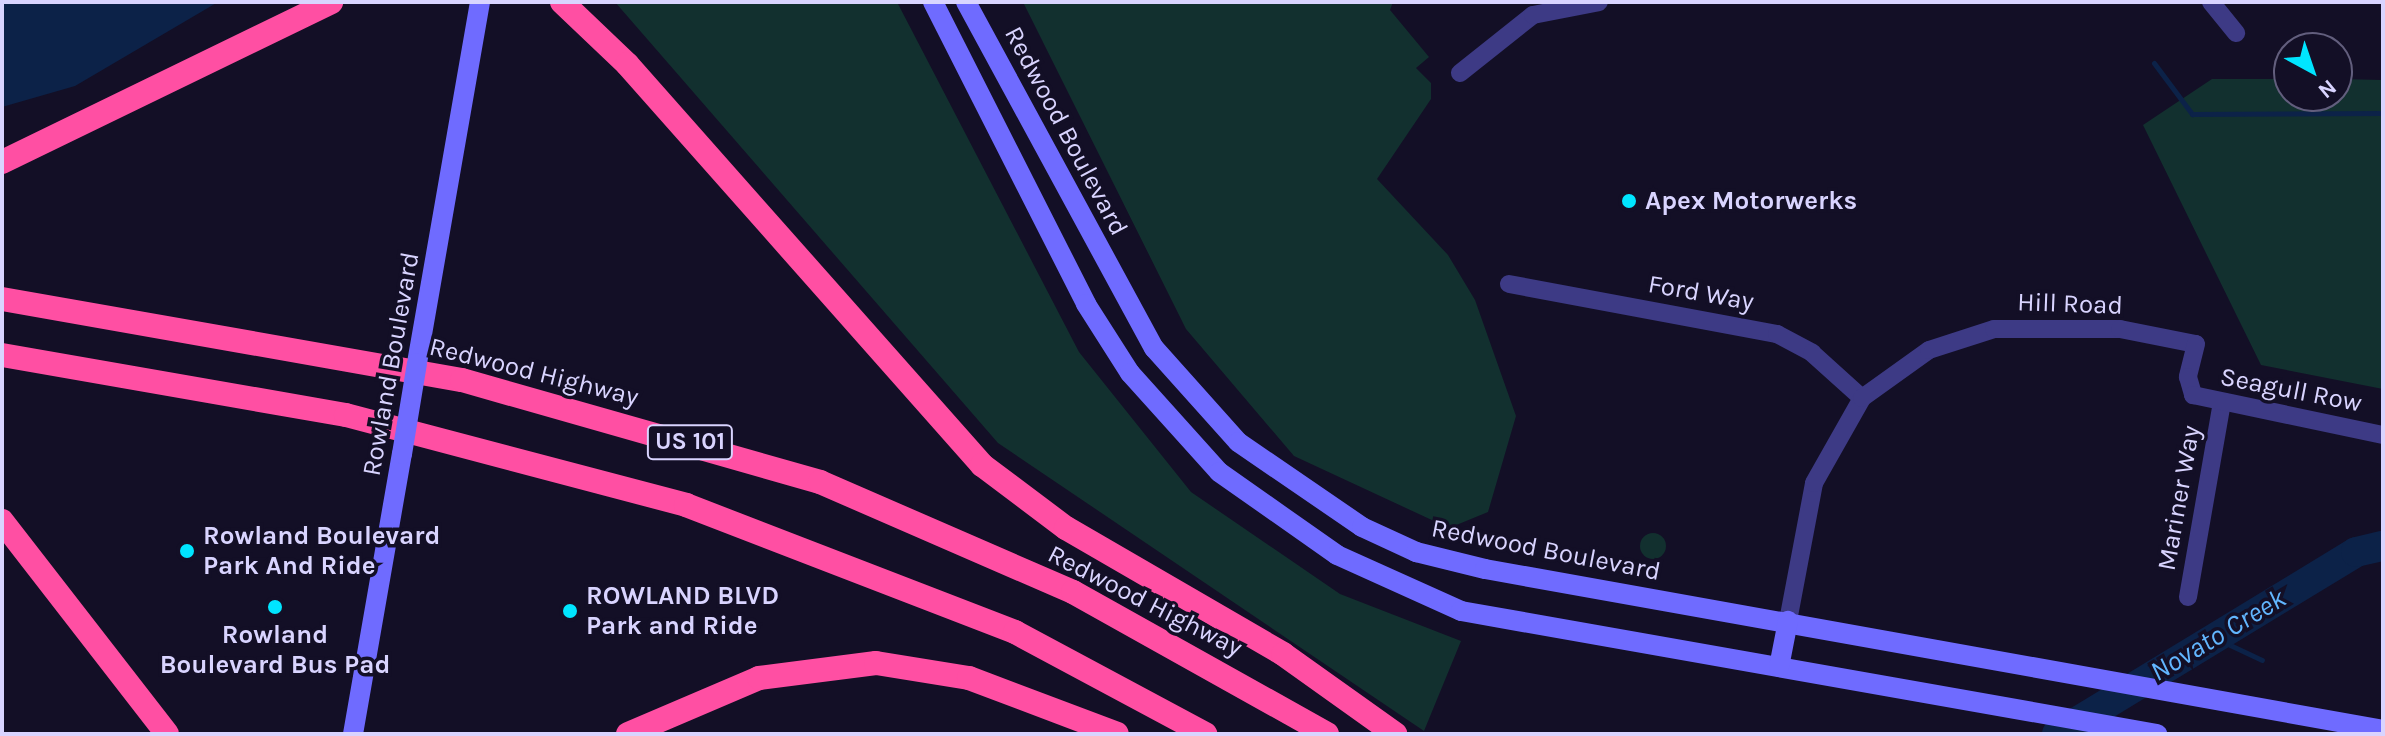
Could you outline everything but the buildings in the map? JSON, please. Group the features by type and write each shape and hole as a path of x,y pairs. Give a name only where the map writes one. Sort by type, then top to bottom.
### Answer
{"highway":[{"path":"2,162 331,2"},
{"path":"562,2 627,64 982,465 1066,528 1283,654 1395,734"},
{"name":"Redwood Highway","path":"2,299 462,380 820,482 1073,592 1327,734"},
{"name":"US 101","path":"2,355 346,415 686,505 1015,632 1205,734"},
{"path":"2,521 167,734"},
{"path":"628,734 759,678 876,663 969,678 1117,734"}],"main road":[{"name":"Rowland Boulevard","path":"353,734 480,2"},
{"path":"933,2 1086,304 1130,373 1210,463 1269,512 1337,555 1461,611 2157,734"},
{"path":"949,30 970,9"},
{"name":"Redwood Boulevard","path":"970,9 1154,348 1238,442 1296,486 1416,552 2252,706 2319,727 2383,730"},
{"path":"970,73 997,58"},
{"path":"1779,667 1788,621"}],"street":[{"path":"1460,73 1533,15 1599,2"},
{"path":"2211,2 2236,33"},
{"name":"Ford Way","path":"1509,284 1777,334 1812,353 1862,398"},
{"name":"Hill Road","path":"1788,621 1814,483 1862,398 1929,350 1994,329 2120,329 2196,344"},
{"name":"Seagull Row","path":"2196,344 2188,377 2193,395 2221,407 2383,435"},
{"name":"Mariner Way","path":"2188,597 2221,407"}],"green space":[{"path":"615,2 897,2 1079,352 1191,492 1340,594 1461,641 1424,731 998,443"},
{"path":"1023,2 1393,2 1390,10 1429,57 1416,68 1431,83 1431,99 1377,179 1448,255 1475,300 1516,416 1488,512 1449,528 1294,456 1186,329"},
{"path":"2212,79 2273,79 2273,112 2353,112 2353,79 2383,80 2383,389 2261,365 2143,125"},
{"path":"1653,533 1662,537 1666,546 1662,555 1653,559 1644,555 1640,546 1644,537"}],"water":[{"path":"2,2 218,2 75,86 2,107"}],"waterway":[{"path":"2154,63 2192,114 2383,113"},
{"name":"Novato Creek","path":"2057,734 2356,552 2383,546"},
{"path":"2213,637 2262,660"}],"place":[{"name":"Apex Motorwerks","path":"1629,201"},
{"name":"Rowland Boulevard Park And Ride","path":"187,551"},
{"name":"Rowland Boulevard Bus Pad","path":"275,607"},
{"name":"ROWLAND BLVD Park and Ride","path":"570,611"}]}
